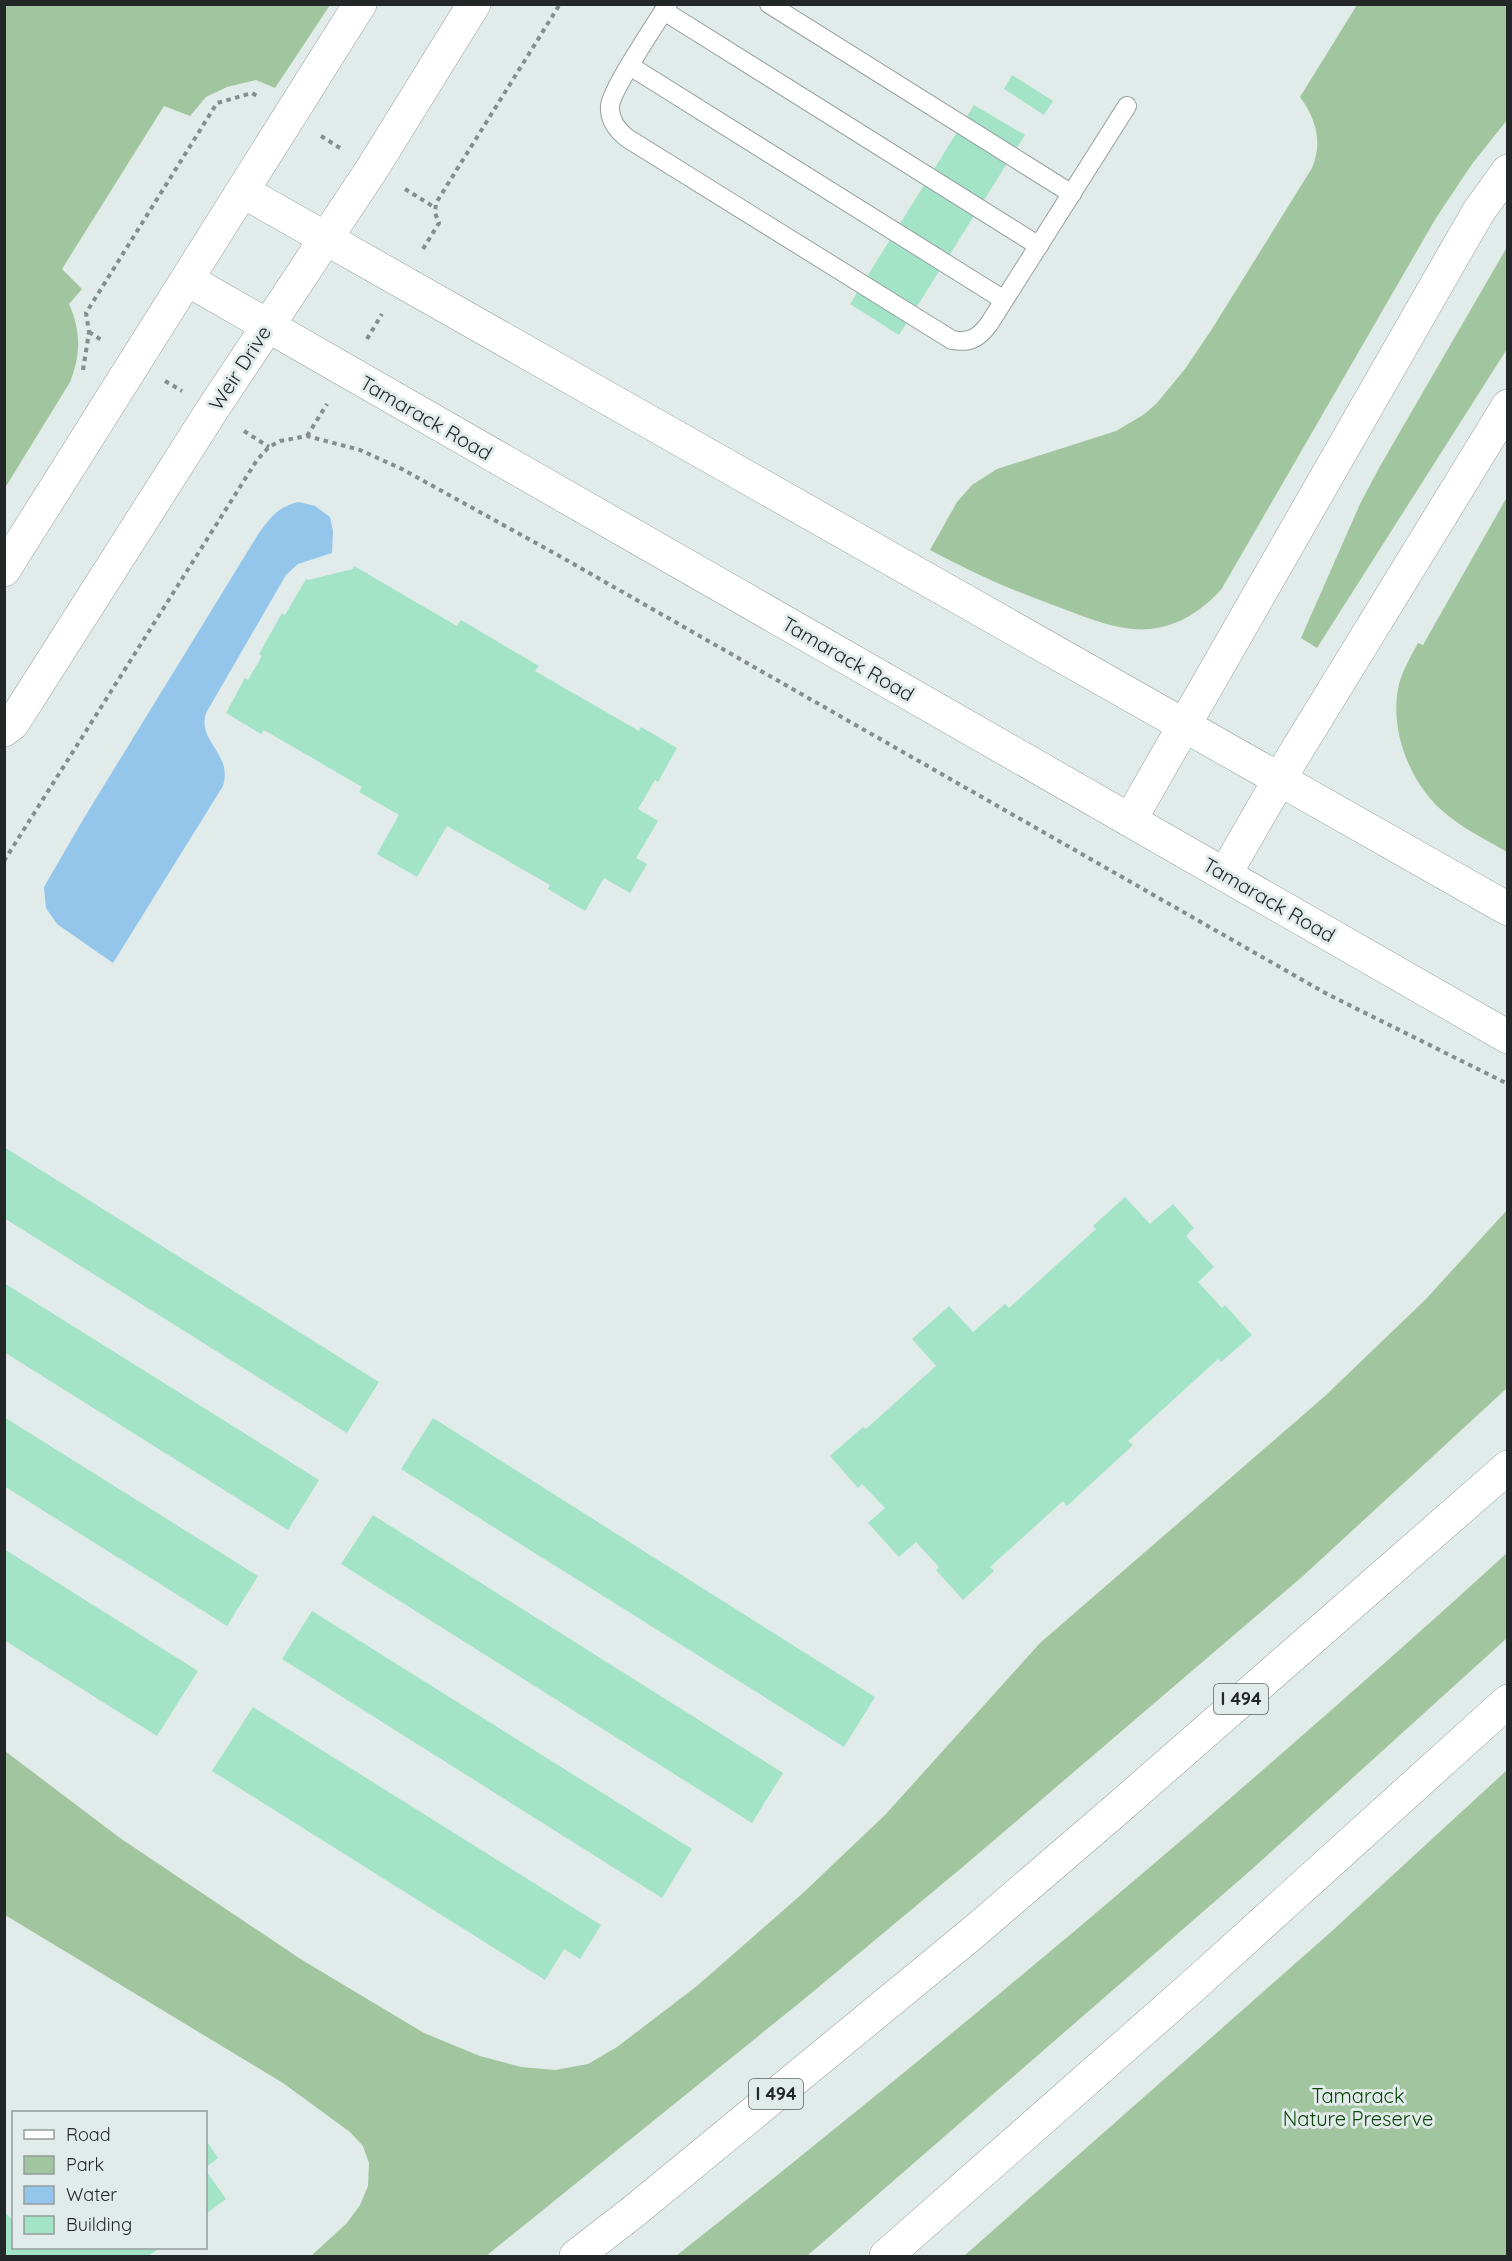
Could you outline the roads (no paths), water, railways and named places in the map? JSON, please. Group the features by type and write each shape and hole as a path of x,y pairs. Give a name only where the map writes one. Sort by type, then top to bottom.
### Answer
{"main road":[{"path":"4,570 244,192 360,4"},
{"name":"Weir Drive","path":"4,730 13,723 267,326 372,169 474,4"},
{"path":"1130,820 1457,249 1508,171"},
{"path":"244,192 1508,909"},
{"name":"Tamarack Road","path":"188,280 1508,1037"},
{"path":"1225,874 1409,564 1508,406"},
{"name":"I 494","path":"576,2256 643,2204 984,1923 1508,1467"},
{"path":"886,2256 1185,1994 1508,1701"}],"lane":[{"path":"769,4 1072,194"},
{"path":"1039,246 666,8 613,95 610,108 612,119 622,134 945,338 965,342 977,338 989,324 1004,300 1039,246 1072,194 1127,106"},
{"path":"630,66 1004,300"}],"water":[{"path":"299,502 315,506 330,517 333,531 332,553 298,564 286,575 206,713 206,732 223,765 225,775 223,786 113,963 57,924 46,908 44,887 257,536 280,510"}],"park label":[{"name":"Tamarack Nature Preserve","path":"1358,2108"}]}
